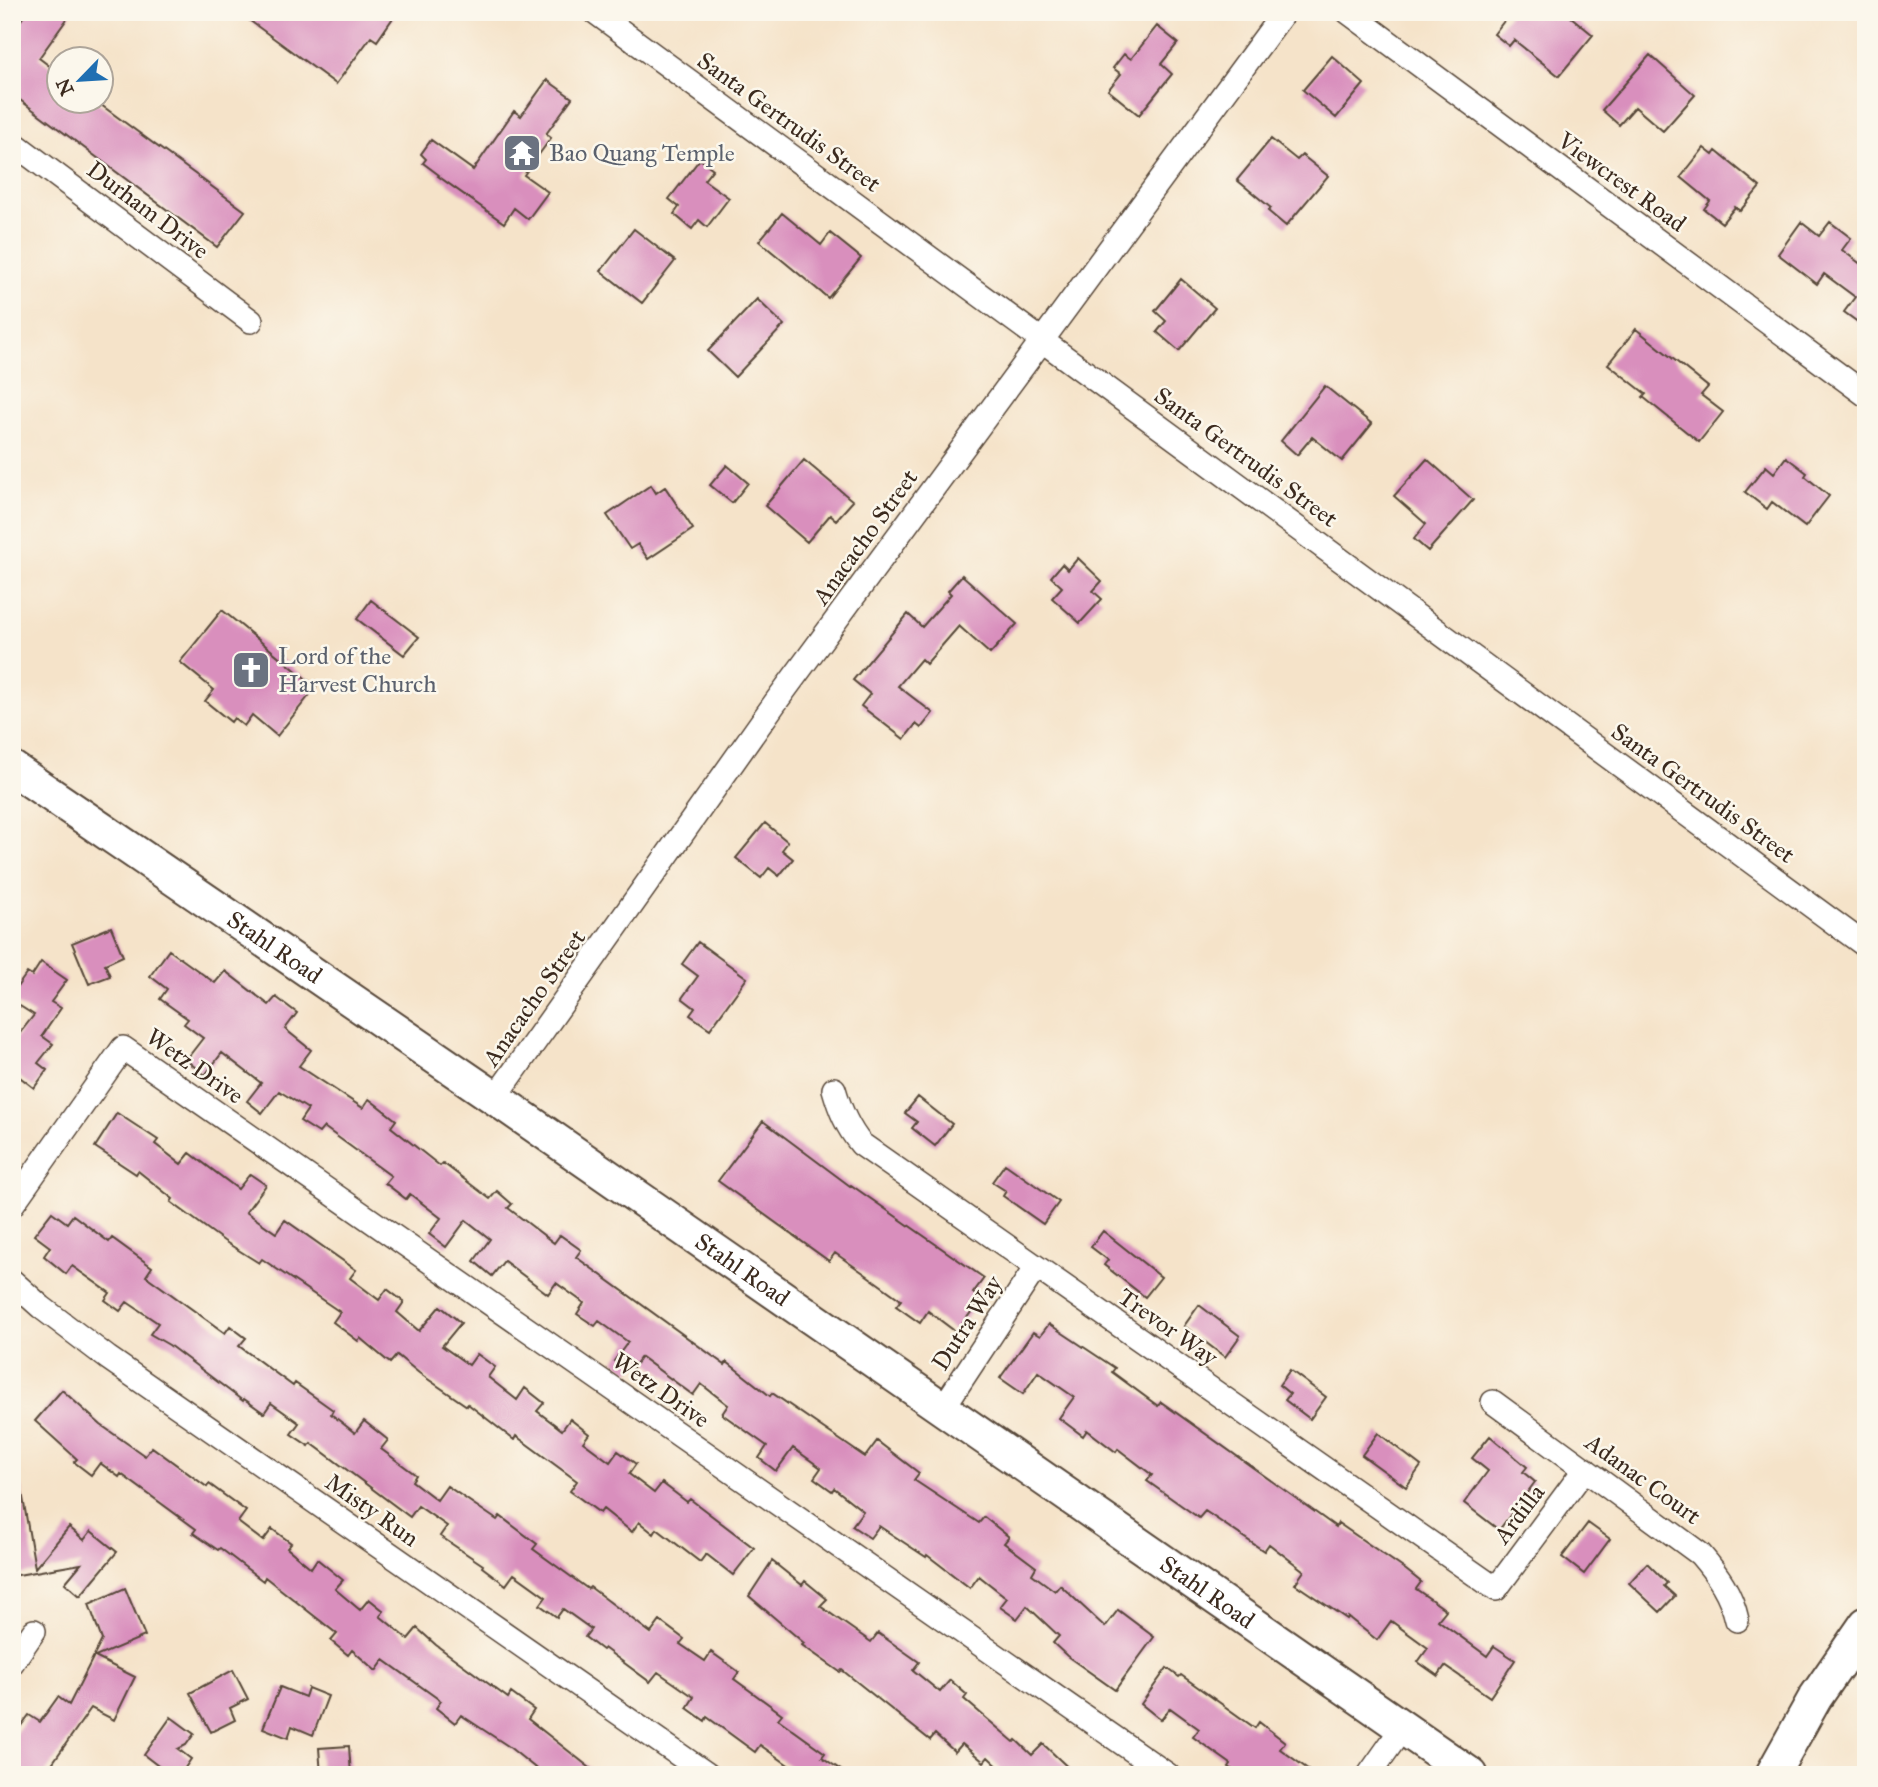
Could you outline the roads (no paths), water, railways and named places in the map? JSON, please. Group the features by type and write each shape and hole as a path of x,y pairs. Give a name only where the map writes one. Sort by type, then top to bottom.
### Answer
{"street":[{"name":"Santa Gertrudis Street","path":"595,12 1866,946"},
{"name":"Anacacho Street","path":"495,1098 775,704 1284,12"},
{"name":"Viewcrest Road","path":"1348,12 1866,395"},
{"name":"Durham Drive","path":"12,142 251,321"},
{"name":"Stahl Road","path":"12,768 495,1098 1471,1775"},
{"name":"Wetz Drive","path":"12,1205 123,1048 1168,1775"},
{"name":"Trevor Way","path":"834,1089 841,1112 861,1144 1496,1589"},
{"name":"Dutra Way","path":"943,1408 1036,1267"},
{"name":"Misty Run","path":"12,1281 41,1307 108,1358 708,1775"},
{"name":"Adanac Court","path":"1493,1402 1700,1554 1722,1581 1733,1601 1737,1620"},
{"name":"Ardilla","path":"1496,1589 1585,1469"},
{"path":"1772,1775 1815,1699 1866,1624"},
{"path":"12,1663 34,1631"},
{"path":"1369,1775 1403,1727"}],"place":[{"name":"Bao Quang Temple","path":"522,153"},
{"name":"Lord of the Harvest Church","path":"251,670"}]}
